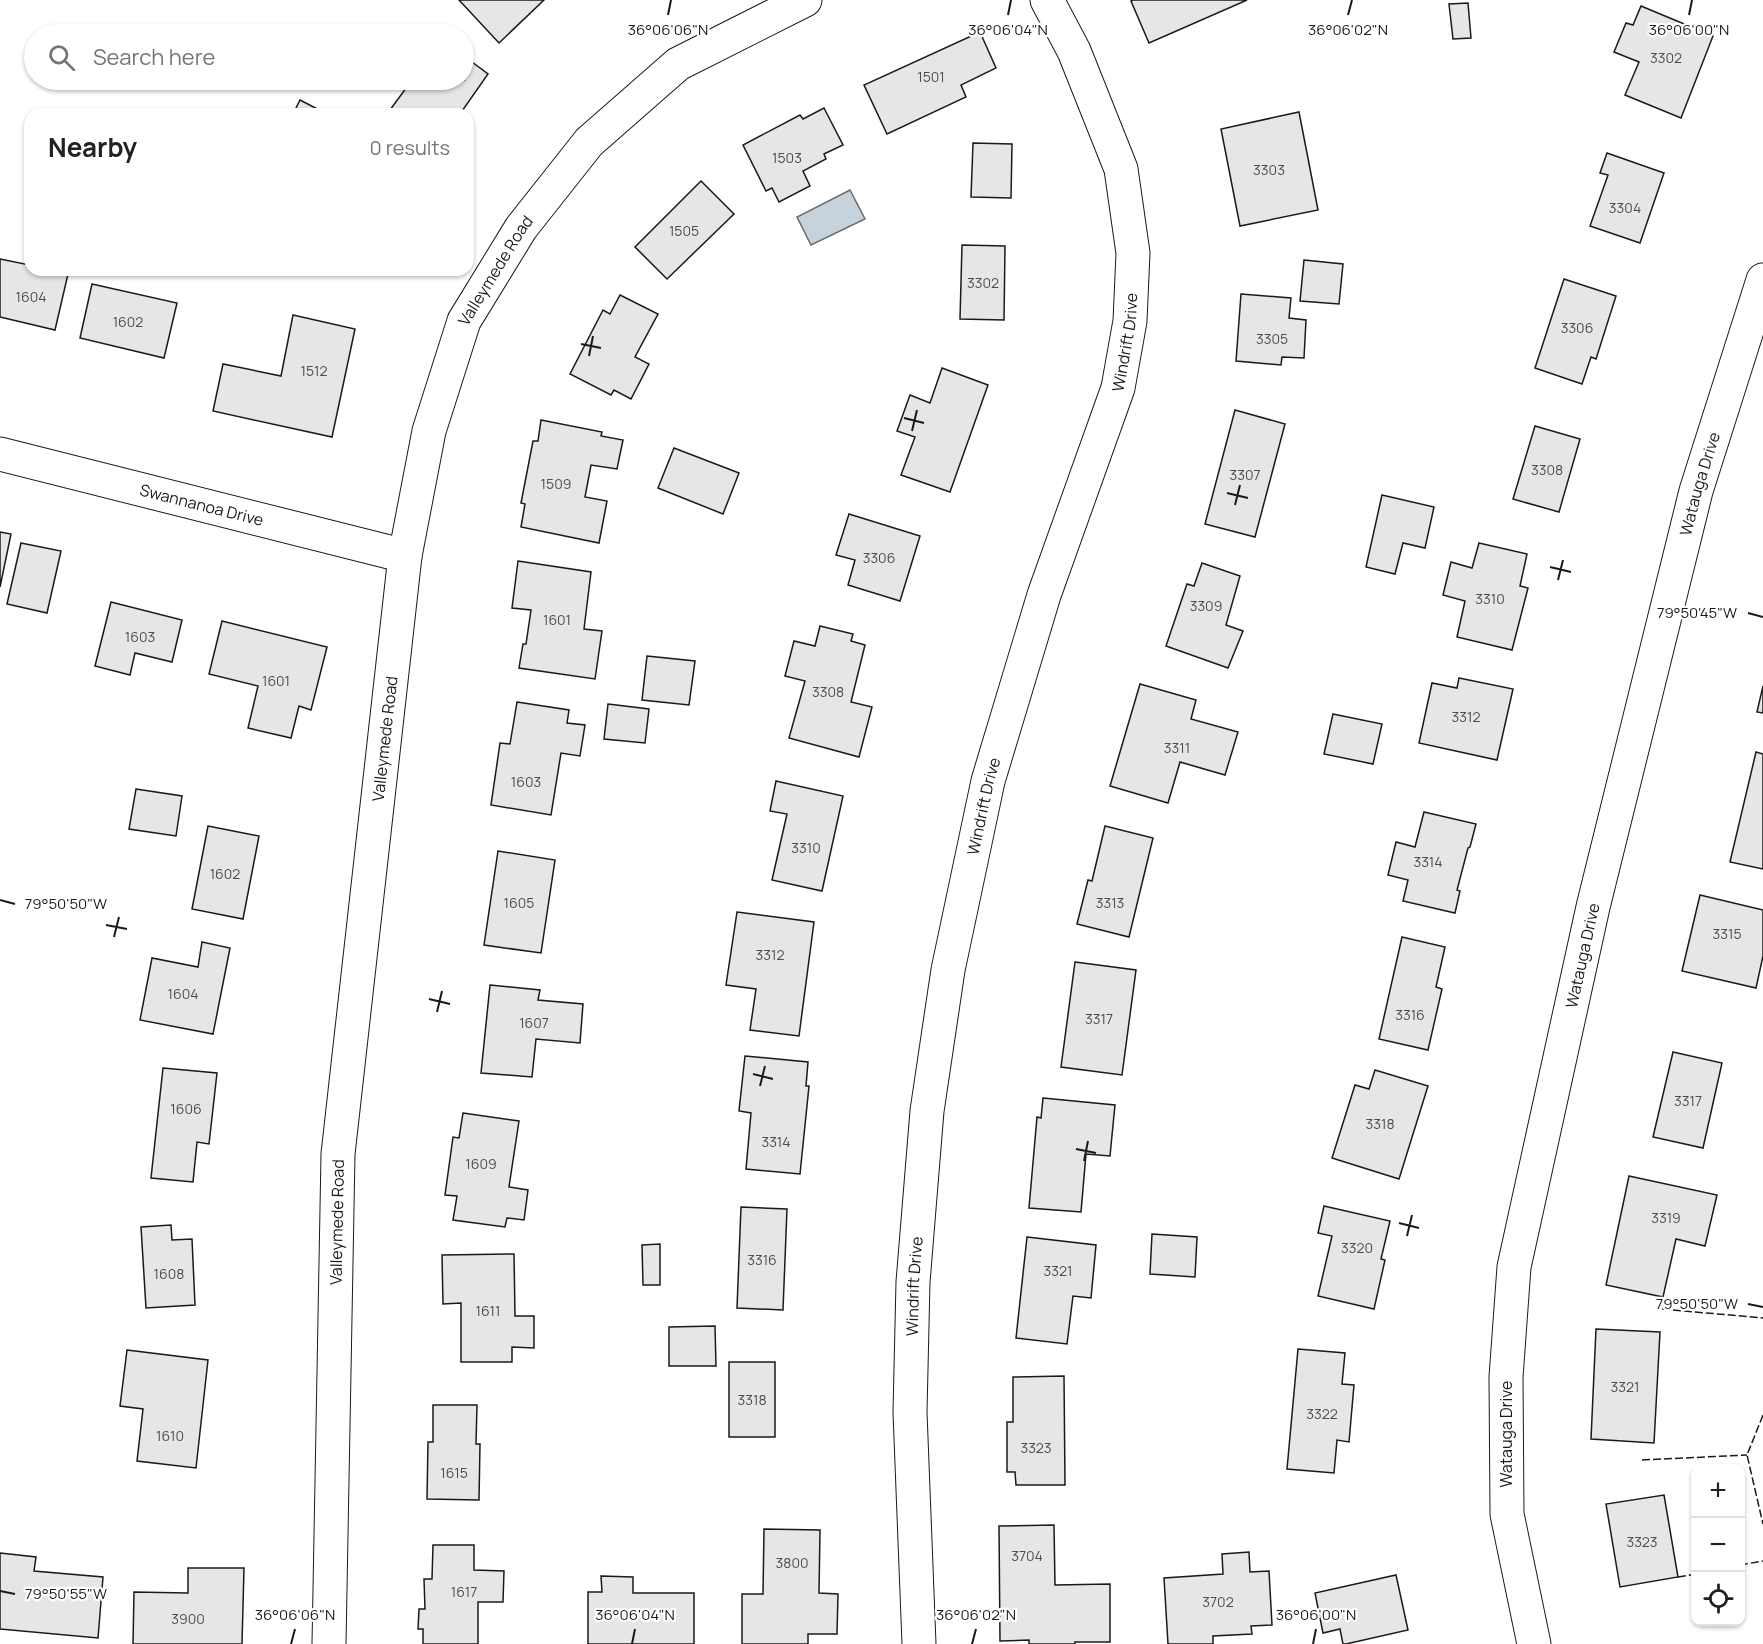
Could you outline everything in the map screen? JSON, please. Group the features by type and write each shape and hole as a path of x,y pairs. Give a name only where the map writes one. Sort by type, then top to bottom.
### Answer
{"street":[{"name":"Valleymede Road","path":"329,1644 338,1154 405,556 429,431 464,321 521,228 589,142 678,64 805,0"},
{"name":"Windrift Drive","path":"919,1644 910,1412 913,1282 927,1111 948,970 988,781 1044,596 1118,388 1130,321 1132,253 1121,169 1074,51 1047,0"},
{"name":"Watauga Drive","path":"1534,1644 1507,1514 1506,1377 1514,1267 1593,907 1693,503 1763,280"},
{"name":"Swannanoa Drive","path":"0,454 405,556"}],"shaded area":[{"path":"850,190 865,219 811,245 797,217"}],"building":[{"path":"459,0 544,0 499,43"},
{"path":"1247,0 1149,43 1131,1"},
{"path":"1468,3 1471,38 1453,39 1449,4"},
{"path":"1641,6 1713,36 1681,118 1625,95 1639,62 1614,52 1626,23 1633,25"},
{"path":"980,32 996,68 961,85 966,97 887,134 864,85"},
{"path":"474,64 488,74 464,108 391,108 405,90 474,90"},
{"path":"300,100 315,108 296,108"},
{"path":"824,108 843,145 824,154 826,159 803,171 810,186 779,202 772,188 766,191 743,145 800,115 803,119"},
{"path":"1299,112 1318,210 1240,226 1221,129"},
{"path":"973,143 1012,144 1011,198 971,197"},
{"path":"1607,153 1664,173 1640,243 1590,226 1608,175 1600,173"},
{"path":"701,181 734,214 667,279 635,247"},
{"path":"962,245 1005,246 1004,320 960,319"},
{"path":"0,259 24,264 24,276 68,276 55,330 0,317"},
{"path":"1304,260 1343,264 1339,304 1300,301"},
{"path":"1564,279 1616,296 1596,359 1591,357 1582,384 1535,368"},
{"path":"92,284 177,303 164,358 80,338"},
{"path":"1241,294 1291,298 1289,318 1306,320 1304,358 1282,357 1281,365 1236,361"},
{"path":"620,295 658,314 635,357 649,364 631,399 614,390 611,395 570,374 603,310 610,314"},
{"path":"293,315 355,329 332,437 213,411 223,364 281,376"},
{"path":"942,368 988,385 950,492 901,475 915,437 897,431 910,395 930,403"},
{"path":"1235,410 1285,424 1255,537 1205,524"},
{"path":"541,420 602,432 601,436 623,440 617,469 591,465 585,497 607,501 599,543 521,527 525,504 521,503 533,441 538,441"},
{"path":"1535,426 1580,439 1559,512 1513,499"},
{"path":"674,448 739,473 723,514 658,488"},
{"path":"1382,495 1434,507 1425,548 1403,543 1395,574 1366,567"},
{"path":"849,514 920,536 900,601 848,585 855,560 836,555"},
{"path":"0,532 11,534 0,587"},
{"path":"21,543 61,551 47,613 7,604"},
{"path":"1479,543 1527,554 1520,586 1528,588 1512,650 1457,637 1465,601 1443,595 1451,562 1472,568"},
{"path":"518,561 591,572 584,629 602,631 595,679 519,668 523,644 526,644 531,610 512,608"},
{"path":"1202,563 1240,576 1226,625 1243,631 1228,668 1166,646 1187,584 1194,586"},
{"path":"111,602 182,620 172,662 135,653 130,675 95,666"},
{"path":"222,621 327,647 311,710 299,706 291,738 248,728 258,686 209,674"},
{"path":"820,626 853,634 851,641 865,645 851,702 872,707 859,757 789,738 805,681 785,676 794,641 815,646"},
{"path":"647,656 695,661 689,705 642,700"},
{"path":"1459,678 1513,689 1497,760 1419,743 1432,683 1457,688"},
{"path":"1140,684 1196,700 1191,719 1238,732 1225,775 1180,762 1168,803 1110,786"},
{"path":"1763,686 1763,713 1757,712"},
{"path":"517,702 569,710 567,723 585,725 580,756 561,753 551,815 491,805 500,743 510,744"},
{"path":"608,704 649,709 645,743 604,739"},
{"path":"1333,714 1382,724 1373,764 1324,754"},
{"path":"1756,752 1763,754 1763,869 1730,862"},
{"path":"776,781 843,796 822,891 772,880 787,814 770,811"},
{"path":"136,789 182,796 176,836 129,829"},
{"path":"1424,812 1476,824 1457,890 1460,891 1455,913 1403,901 1408,880 1388,875 1396,842 1415,847"},
{"path":"208,826 259,836 243,919 192,909"},
{"path":"1105,826 1153,838 1129,937 1077,924 1088,880 1092,881"},
{"path":"498,851 555,860 541,953 484,945"},
{"path":"1700,895 1763,910 1763,956 1756,988 1682,971"},
{"path":"737,912 814,922 799,1036 750,1030 756,989 726,985"},
{"path":"1402,937 1445,947 1436,987 1442,989 1428,1050 1379,1039"},
{"path":"202,942 230,948 213,1034 140,1020 152,958 198,967"},
{"path":"1075,962 1136,970 1122,1075 1061,1067"},
{"path":"490,985 540,990 538,1000 583,1004 580,1043 536,1039 532,1077 481,1073"},
{"path":"1673,1052 1722,1063 1703,1148 1653,1137"},
{"path":"745,1056 808,1062 806,1086 809,1086 800,1174 746,1169 751,1113 739,1111"},
{"path":"163,1068 217,1073 209,1144 197,1142 193,1182 151,1178"},
{"path":"1375,1070 1428,1086 1399,1179 1332,1158 1355,1085 1369,1089"},
{"path":"1043,1098 1115,1105 1110,1156 1086,1154 1081,1212 1029,1208 1037,1117 1041,1118"},
{"path":"463,1113 519,1121 509,1187 528,1190 524,1220 507,1218 505,1227 453,1220 457,1196 445,1195 453,1137 459,1138"},
{"path":"1629,1176 1717,1195 1705,1246 1676,1239 1663,1297 1606,1285"},
{"path":"1324,1206 1390,1221 1381,1259 1385,1260 1374,1309 1318,1296 1332,1236 1318,1233"},
{"path":"741,1207 787,1209 783,1310 737,1308"},
{"path":"171,1225 172,1240 192,1239 195,1305 146,1308 141,1227"},
{"path":"1152,1234 1197,1237 1195,1277 1150,1274"},
{"path":"1027,1237 1096,1245 1091,1298 1073,1296 1067,1344 1016,1338"},
{"path":"660,1244 660,1285 643,1285 642,1245"},
{"path":"514,1254 515,1316 534,1316 534,1348 512,1347 512,1362 461,1362 461,1303 443,1304 442,1255"},
{"path":"715,1326 716,1366 669,1366 669,1327"},
{"path":"1596,1329 1660,1332 1654,1443 1591,1439"},
{"path":"1298,1349 1345,1353 1342,1384 1354,1385 1349,1442 1337,1440 1334,1473 1287,1469"},
{"path":"127,1350 208,1360 196,1468 137,1461 143,1409 120,1406"},
{"path":"729,1362 775,1362 775,1437 729,1437"},
{"path":"1064,1376 1065,1485 1016,1485 1015,1472 1007,1472 1007,1422 1013,1422 1013,1377"},
{"path":"433,1405 477,1405 476,1444 480,1444 479,1500 427,1499 428,1442 433,1442"},
{"path":"1664,1495 1678,1577 1620,1587 1606,1504"},
{"path":"1054,1525 1055,1585 1110,1584 1110,1642 1029,1644 1029,1640 1000,1641 999,1526"},
{"path":"764,1529 820,1530 819,1593 838,1594 837,1634 808,1634 808,1644 742,1644 742,1594 763,1594"},
{"path":"433,1545 474,1545 474,1570 504,1571 503,1602 478,1602 478,1644 423,1644 423,1629 418,1629 419,1609 425,1609 424,1579 432,1579"},
{"path":"1249,1552 1250,1572 1269,1571 1272,1625 1251,1626 1252,1634 1213,1636 1213,1644 1168,1644 1164,1578 1223,1574 1222,1554"},
{"path":"0,1553 36,1557 34,1571 103,1577 98,1638 0,1629"},
{"path":"188,1568 244,1568 242,1644 133,1644 134,1592 188,1593"},
{"path":"1396,1575 1408,1630 1346,1644 1343,1644 1340,1629 1323,1633 1315,1593"},
{"path":"601,1576 633,1577 633,1593 694,1593 694,1644 588,1644 588,1592 602,1592"}],"fence":[{"path":"1662,1309 1763,1318"},
{"path":"1763,1415 1747,1455 1763,1524"},
{"path":"1642,1460 1747,1455"},
{"path":"1745,1564 1763,1561"},
{"path":"1678,1577 1691,1575"}]}
